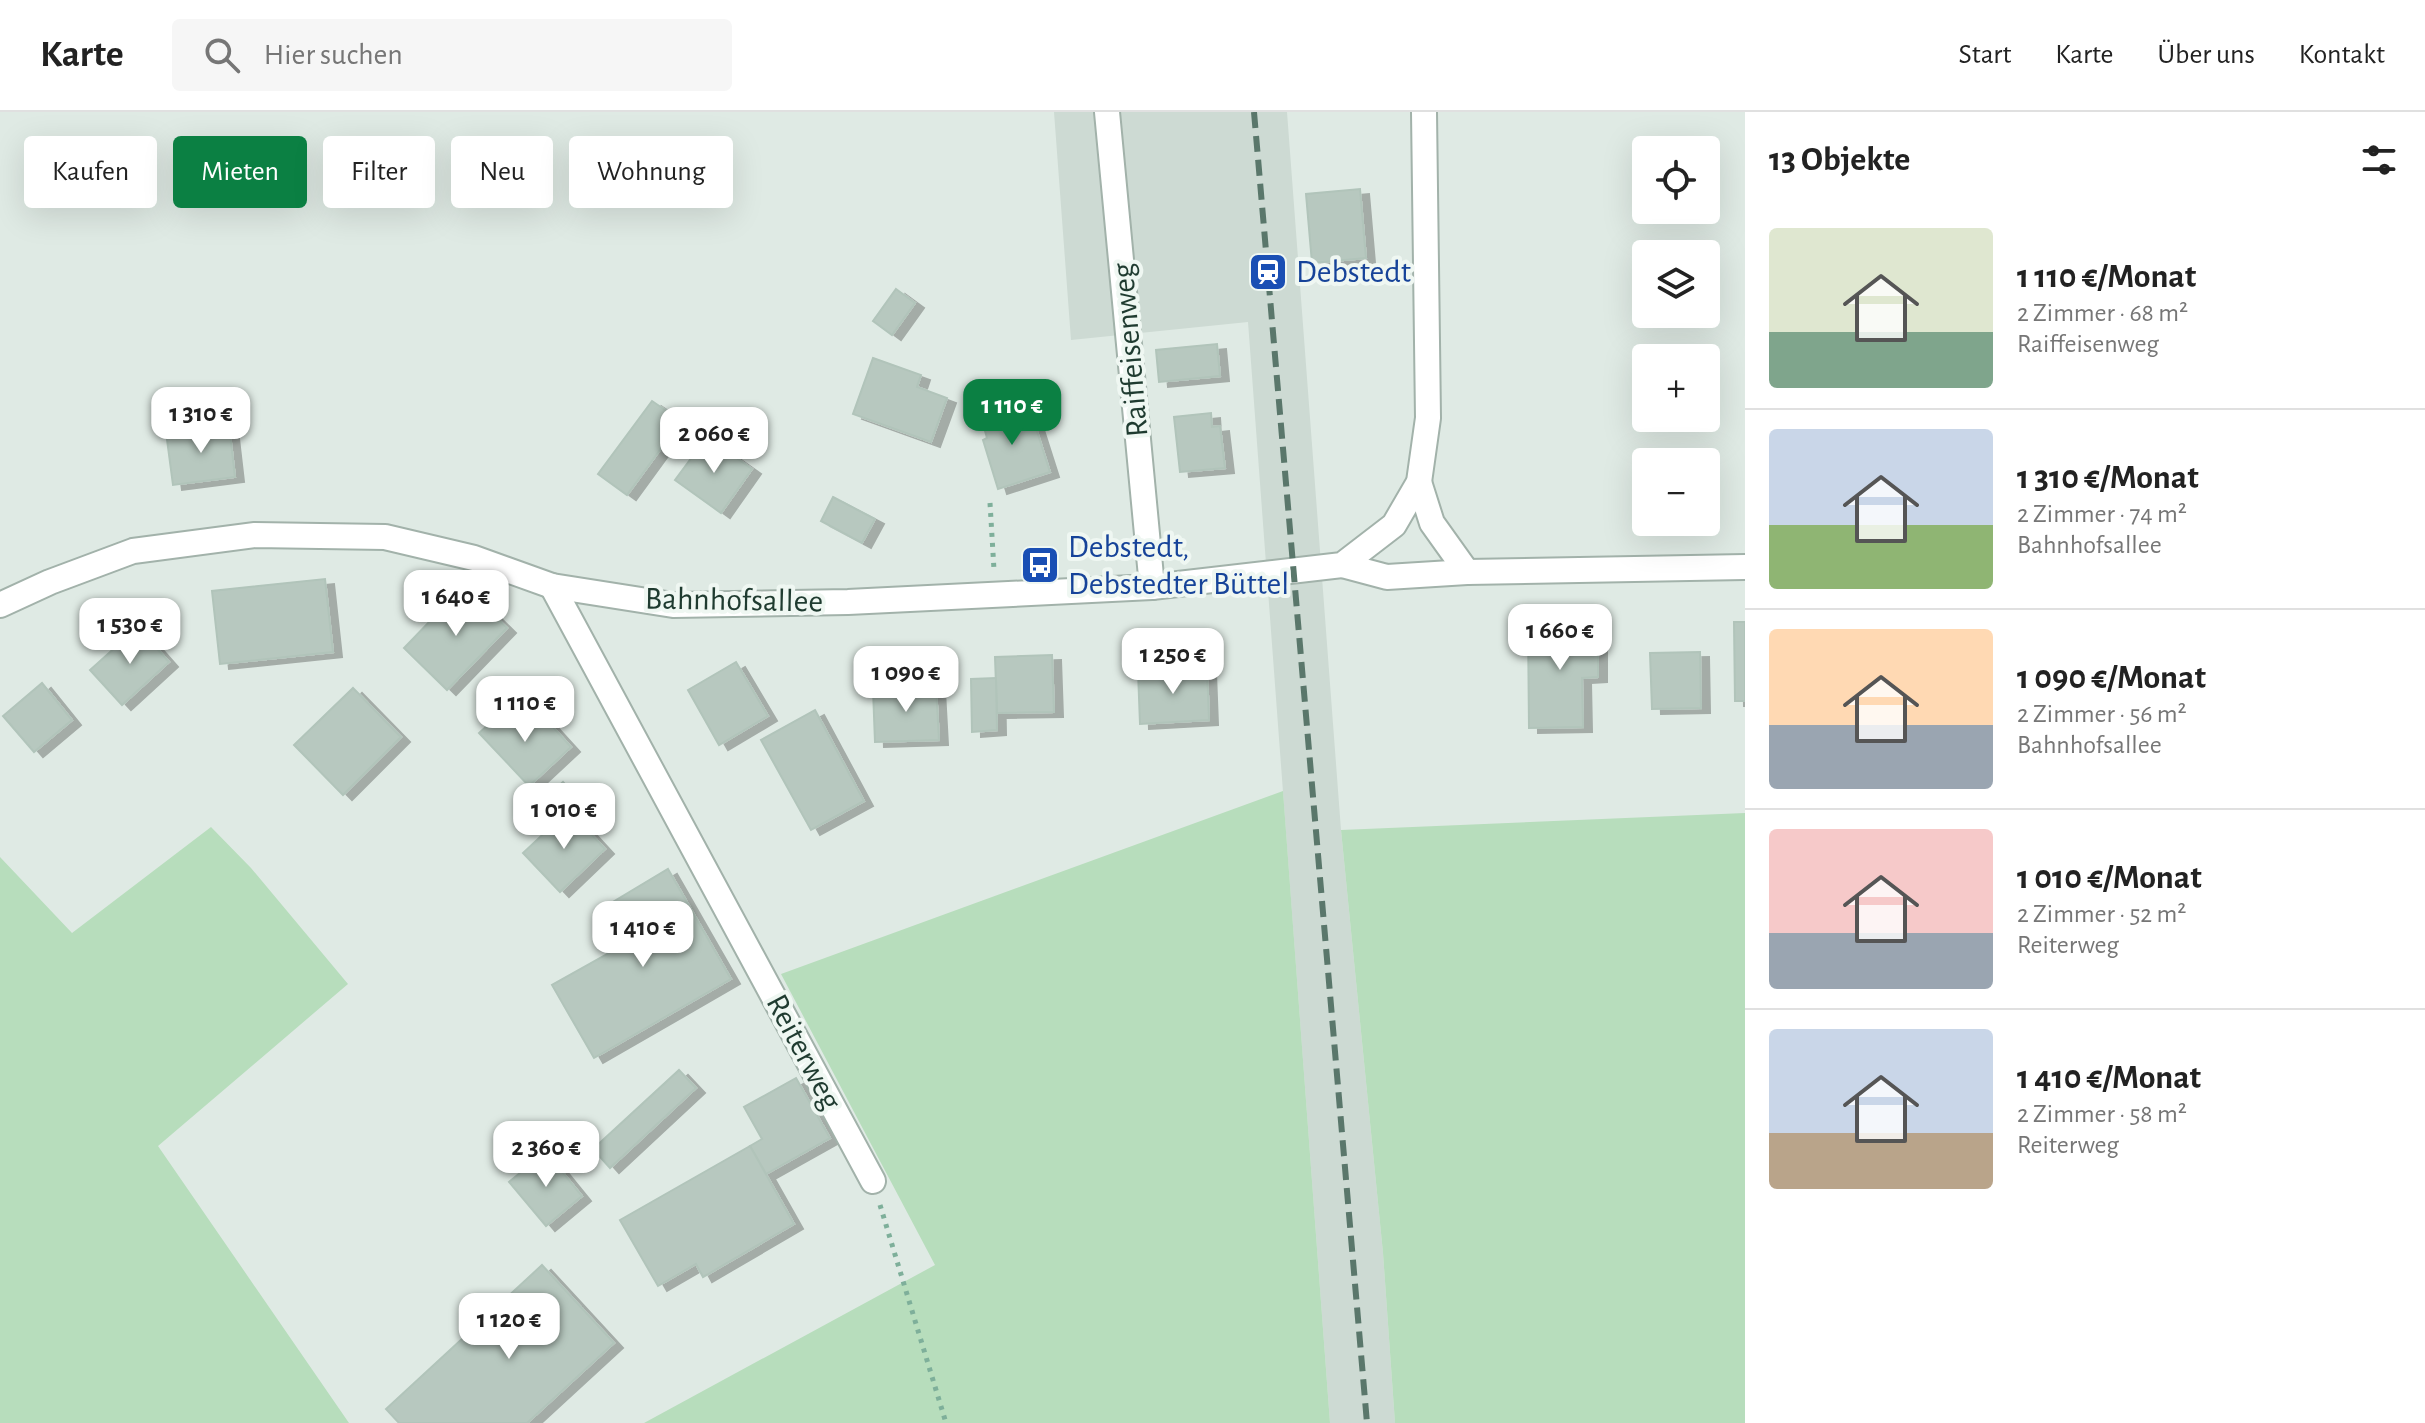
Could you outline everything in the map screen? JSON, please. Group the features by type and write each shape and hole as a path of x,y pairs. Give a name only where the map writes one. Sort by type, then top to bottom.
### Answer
{"street":[{"name":"Raiffeisenweg","path":"1107,112 1152,587"},
{"path":"1342,565 1394,525 1419,482 1428,418 1424,112"},
{"path":"1419,482 1432,523 1467,572"},
{"name":"Bahnhofsallee","path":"0,605 50,582 133,551 255,535 385,537 474,558 552,586 673,605 848,602 1152,587 1342,565"},
{"path":"1342,565 1387,577 1467,572 1745,567"},
{"name":"Reiterweg","path":"552,586 873,1181"}],"path":[{"path":"990,503 996,595"},
{"path":"873,1181 946,1423"}],"shaded area":[{"path":"1054,112 1287,112 1341,830 1383,1253 1395,1423 1330,1423 1248,322 1071,340"}],"green space":[{"path":"1283,791 1330,1423 644,1423 935,1265 781,974"},
{"path":"1745,813 1745,1423 1395,1423 1383,1253 1341,830"},
{"path":"211,827 251,868 348,984 158,1146 349,1423 0,1423 0,857 72,933"}],"building":[{"path":"1360,189 1366,258 1312,263 1306,194"},
{"path":"896,289 915,303 892,335 873,321"},
{"path":"1217,344 1220,376 1159,382 1156,350"},
{"path":"873,358 921,375 917,387 947,398 931,442 853,414"},
{"path":"652,401 681,421 627,495 598,474"},
{"path":"1014,402 1022,426 1034,422 1050,472 998,489 983,440 987,438 980,413"},
{"path":"1211,413 1212,427 1220,426 1225,468 1180,472 1174,417"},
{"path":"229,425 235,477 173,485 166,432"},
{"path":"707,437 752,469 721,513 675,480"},
{"path":"833,497 875,519 862,543 821,521"},
{"path":"325,579 333,652 220,664 212,591"},
{"path":"464,586 507,628 447,690 404,648"},
{"path":"1734,622 1745,622 1745,701 1735,701"},
{"path":"1598,623 1598,677 1582,678 1583,727 1529,728 1528,624"},
{"path":"138,627 169,662 122,705 90,670"},
{"path":"1700,652 1701,708 1652,709 1650,653"},
{"path":"1052,655 1054,712 997,713 995,657"},
{"path":"736,662 768,716 719,745 688,690"},
{"path":"1207,668 1209,720 1140,724 1138,671"},
{"path":"996,678 997,730 972,732 971,679"},
{"path":"42,683 72,720 34,752 3,716"},
{"path":"936,686 939,740 875,742 873,689"},
{"path":"353,688 401,737 343,795 294,745"},
{"path":"508,707 526,726 540,713 571,747 529,786 479,733"},
{"path":"815,710 864,801 811,830 761,740"},
{"path":"563,782 579,800 547,830 530,812"},
{"path":"569,810 605,849 560,892 523,853"},
{"path":"668,869 731,979 594,1058 552,985 632,940 611,903"},
{"path":"679,1070 696,1088 610,1168 593,1149"},
{"path":"796,1078 830,1138 766,1174 750,1146 762,1139 744,1107"},
{"path":"750,1146 794,1224 703,1277 696,1264 658,1286 620,1220"},
{"path":"546,1152 582,1196 546,1226 509,1182"},
{"path":"542,1265 614,1343 527,1423 399,1423 386,1409"}],"railway":[{"path":"1254,112 1367,1423"}],"place":[{"name":"Debstedt","path":"1268,272"},
{"name":"Debstedt, Debstedter Büttel","path":"1040,565"}]}
